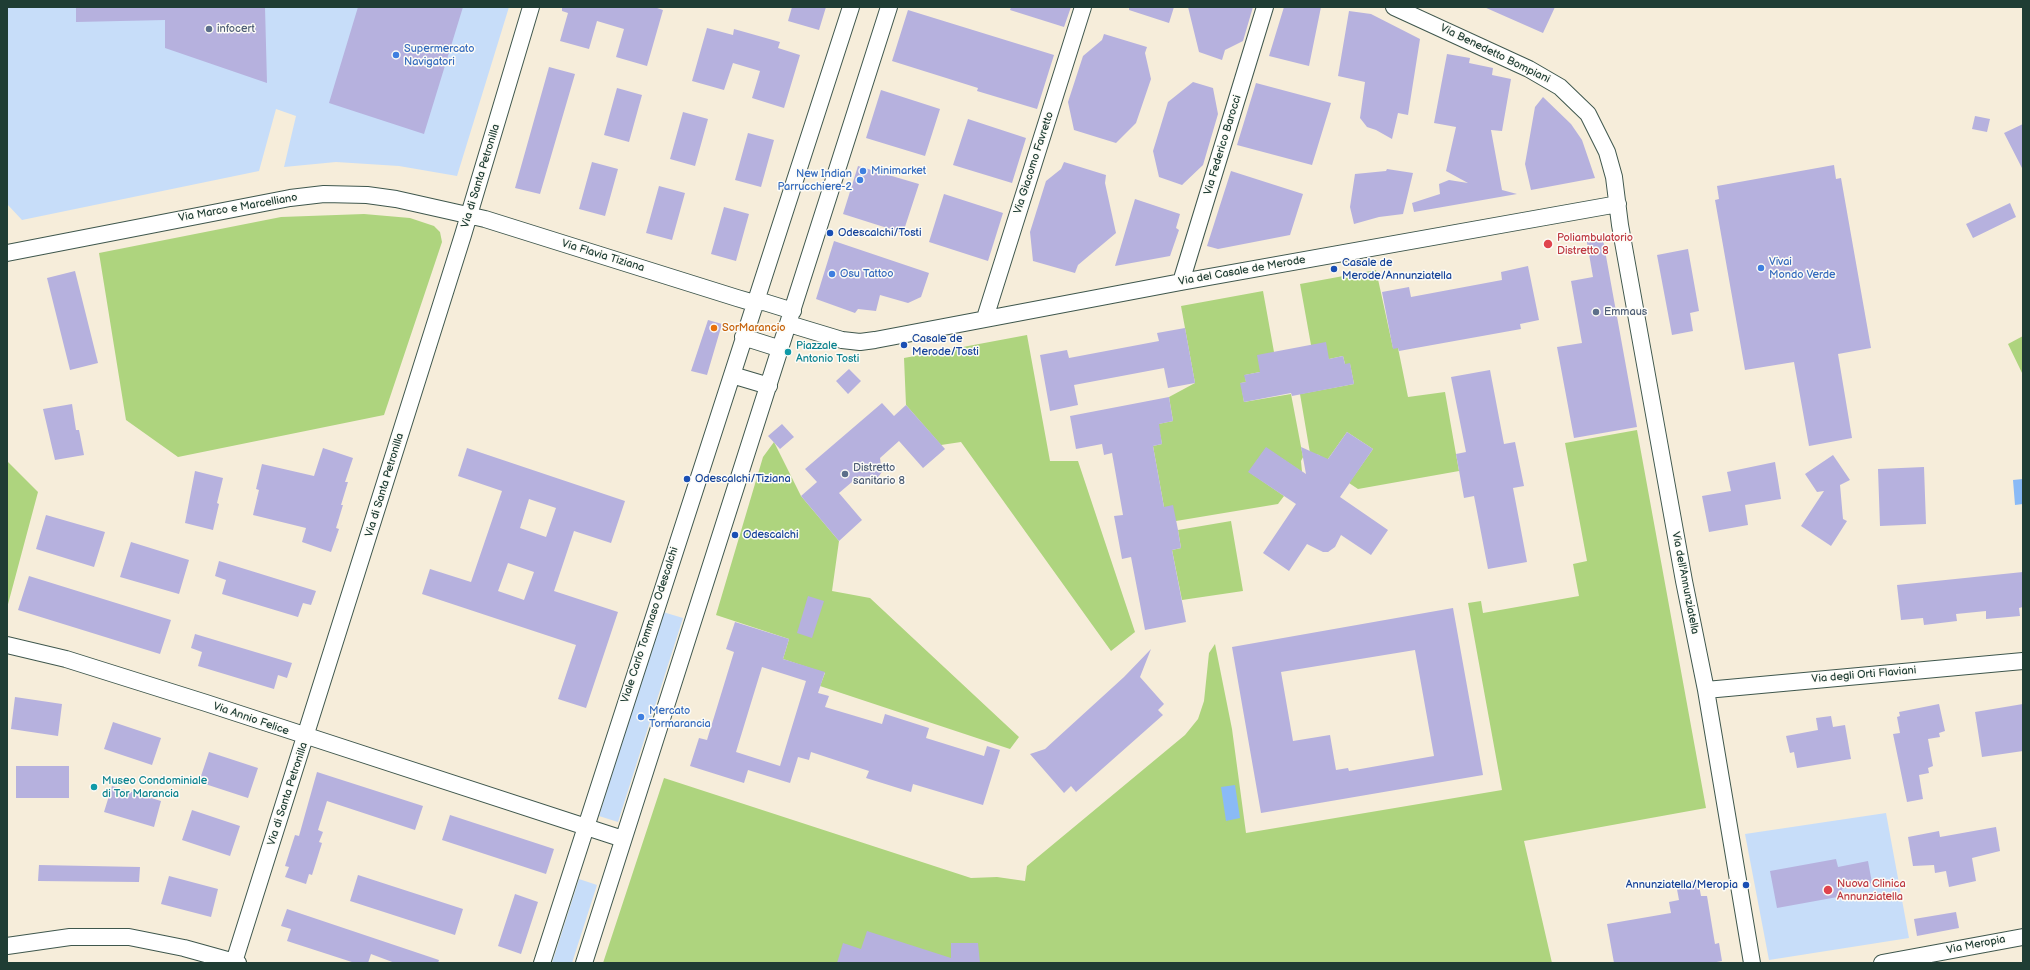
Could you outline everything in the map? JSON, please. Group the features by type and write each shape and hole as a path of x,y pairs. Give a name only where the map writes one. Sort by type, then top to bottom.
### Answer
{"street":[{"name":"Via di Santa Petronilla","path":"236,962 469,216 531,7"},
{"path":"769,386 732,375 743,337 851,7"},
{"path":"584,963 889,7"},
{"name":"Via Giacomo Favretto","path":"985,318 1083,7"},
{"name":"Via Federico Barocci","path":"1181,282 1265,7"},
{"name":"Via Benedetto Bompiani","path":"1394,7 1529,69 1567,92 1588,114 1604,145 1614,177 1618,204"},
{"name":"Via Marco e Marcelliano","path":"7,253 242,206 313,195 349,194 381,197 469,216"},
{"name":"Via del Casale de Merode","path":"791,317 836,338 866,341 1181,282 1618,204"},
{"name":"Via dell'Annunziatella","path":"1618,204 1620,225 1646,370 1706,690 1752,963"},
{"name":"Via Flavia Tiziana","path":"469,216 509,226 754,303"},
{"path":"754,303 764,302 791,317"},
{"path":"743,337 781,349"},
{"name":"Viale Carlo Tommaso Odescalchi","path":"542,963 585,826 732,375"},
{"name":"Via Annio Felice","path":"7,645 66,659 585,826"},
{"name":"Via degli Orti Flaviani","path":"1706,690 2023,660"},
{"path":"585,826 623,839"},
{"path":"7,946 70,937 129,937 184,948 236,962"},
{"name":"Via Meropia","path":"1882,963 2023,937"}],"shaded area":[{"path":"7,7 509,7 457,176 399,166 336,162 284,167 296,116 276,109 259,171 22,220 7,204"},
{"name":"Mercato Tormarancia","path":"663,612 683,618 618,822 599,816"},
{"name":"Nuova Clinica Annunziatella","path":"1886,813 1909,938 1769,960 1745,834"},
{"path":"579,879 597,885 572,963 552,963"}],"green space":[{"path":"364,214 410,218 434,226 440,232 442,242 384,415 178,457 126,420 99,253 281,217"},
{"path":"1376,270 1393,348 1398,348 1408,397 1445,392 1459,471 1358,489 1349,483 1373,449 1347,432 1323,466 1322,458 1319,455 1310,453 1300,394 1354,384 1350,364 1345,364 1343,356 1329,359 1311,345 1300,284"},
{"path":"1263,291 1274,352 1260,372 1245,375 1246,382 1241,383 1244,402 1291,394 1303,457 1301,461 1302,472 1266,448 1249,472 1284,496 1278,504 1176,521 1164,507 1153,446 1162,444 1158,424 1173,421 1169,397 1195,383 1181,306"},
{"path":"1027,335 1050,461 1078,461 1135,632 1111,651 961,442 941,445 906,405 904,358"},
{"path":"2023,336 2023,375 2008,344"},
{"path":"1637,430 1706,808 1524,841 1552,963 603,963 664,778 971,878 997,877 1025,881 1027,866 1185,735 1198,719 1204,701 1209,653 1215,644 1232,729 1246,833 1502,790 1468,603 1481,601 1483,613 1579,596 1573,564 1587,561 1565,443"},
{"path":"774,442 801,496 839,541 832,591 870,598 1019,737 1010,749 820,686 825,673 783,659 789,639 716,615 763,457"},
{"path":"7,461 38,492 7,608"},
{"path":"1231,521 1243,591 1182,600 1172,550 1181,548 1178,530"}],"water":[{"path":"2023,479 2023,504 2015,505 2013,480"},
{"path":"1235,785 1240,818 1226,821 1221,787"}],"building":[{"path":"76,7 265,7 267,83 165,48 165,20 76,22"},
{"name":"Supermercato Navigatori","path":"358,7 463,7 424,134 329,103"},
{"path":"562,7 654,7 663,10 647,66 616,57 624,29 597,21 589,49 560,41 568,13 562,11"},
{"path":"792,7 826,7 819,30 788,21"},
{"path":"1011,7 1071,7 1064,27 1010,10"},
{"path":"1129,7 1174,7 1169,23 1129,10"},
{"path":"1188,7 1253,7 1243,41 1225,50 1222,60 1199,52"},
{"path":"1284,7 1321,7 1309,66 1269,56"},
{"path":"1484,7 1555,7 1543,33"},
{"path":"908,10 1054,55 1037,109 977,91 978,88 892,61"},
{"path":"1349,11 1371,14 1420,39 1408,115 1398,113 1392,139 1367,127 1360,118 1365,82 1338,76"},
{"path":"707,28 733,35 734,29 780,42 778,48 800,55 784,108 752,98 760,71 733,63 724,90 692,81"},
{"path":"1104,34 1147,47 1145,53 1151,79 1136,123 1116,143 1074,130 1068,102 1083,56 1102,40"},
{"path":"1447,54 1470,58 1469,63 1493,68 1492,75 1511,79 1502,131 1491,130 1502,190 1517,194 1414,212 1412,203 1440,194 1439,184 1449,180 1468,183 1446,171 1456,127 1434,123"},
{"path":"549,67 575,74 540,194 515,188"},
{"path":"1193,82 1213,88 1218,114 1203,165 1182,185 1159,177 1153,151 1168,102"},
{"path":"1256,83 1331,103 1312,165 1237,145"},
{"path":"617,88 642,95 629,142 604,135"},
{"path":"881,90 940,109 925,156 866,138"},
{"path":"1543,97 1571,124 1582,140 1595,178 1531,190 1525,164 1535,107"},
{"path":"683,112 708,119 695,166 670,159"},
{"path":"1975,116 1990,119 1987,132 1972,129"},
{"path":"968,119 1026,138 1012,183 953,165"},
{"path":"2023,124 2023,170 2004,133"},
{"path":"748,133 774,140 761,187 735,180"},
{"path":"592,162 618,169 605,216 579,209"},
{"path":"1064,162 1106,175 1105,183 1116,233 1078,265 1075,273 1033,261 1030,232 1046,181 1061,169"},
{"path":"1834,165 1836,179 1841,178 1871,348 1838,354 1852,438 1809,446 1794,362 1745,370 1715,200 1719,199 1717,186"},
{"path":"858,166 919,184 903,233 843,214"},
{"path":"1387,169 1413,173 1403,214 1379,217 1354,224 1350,207 1355,174 1386,171"},
{"path":"1231,171 1303,194 1290,235 1218,249 1207,246"},
{"path":"659,186 685,193 672,240 646,233"},
{"path":"944,194 1003,213 988,261 929,242"},
{"path":"1135,199 1180,214 1176,228 1179,230 1170,256 1115,266"},
{"path":"2010,203 2016,217 1973,238 1966,224"},
{"path":"724,207 749,214 736,261 711,254"},
{"name":"Emmaus","path":"1602,234 1637,427 1574,438 1557,347 1582,343 1571,281 1593,277 1586,237"},
{"path":"834,241 929,273 921,297 908,303 880,295 876,311 858,309 855,313 816,299"},
{"path":"1688,249 1699,311 1690,313 1693,331 1672,335 1657,255"},
{"path":"1528,266 1539,320 1520,324 1521,329 1399,351 1398,348 1393,349 1382,292 1409,287 1411,297 1502,280 1501,272"},
{"path":"75,271 98,363 70,370 47,278"},
{"path":"708,320 722,324 707,375 691,371"},
{"path":"1185,328 1195,383 1168,388 1164,368 1074,385 1078,405 1050,411 1040,355 1067,350 1069,358 1159,341 1157,333"},
{"path":"1326,342 1329,359 1343,356 1345,364 1350,363 1354,384 1292,396 1291,393 1244,402 1240,383 1246,382 1244,375 1260,372 1257,355"},
{"path":"849,369 861,381 848,394 836,381"},
{"path":"1490,370 1504,444 1515,442 1524,486 1513,488 1527,562 1488,569 1474,496 1464,498 1456,454 1466,452 1451,377"},
{"path":"1169,397 1173,421 1159,424 1162,444 1153,446 1164,507 1173,505 1178,530 1181,548 1172,550 1186,622 1145,630 1131,557 1122,559 1114,516 1123,515 1112,453 1104,455 1102,444 1076,449 1070,416"},
{"name":"Distretto sanitario 8","path":"882,403 894,416 906,405 945,449 923,468 899,441 880,458 882,472 878,477 873,480 865,479 859,476 839,493 862,520 839,541 801,496 817,482 805,469"},
{"path":"72,404 76,430 79,430 84,455 55,460 43,409"},
{"path":"782,424 794,437 780,449 768,436"},
{"path":"1347,432 1373,449 1340,497 1388,530 1371,555 1341,535 1335,547 1328,552 1323,552 1307,544 1289,571 1263,553 1296,504 1248,472 1266,447 1306,474 1301,447 1328,459"},
{"path":"323,448 353,458 345,482 348,482 336,528 339,529 331,552 302,542 306,528 253,515 259,490 256,489 262,464 314,476"},
{"path":"467,448 625,501 611,543 574,531 554,591 618,612 586,708 558,699 576,645 422,594 430,569 471,582 502,491 458,476","holes":["529,499 556,508 546,537 520,528","508,563 534,572 524,600 498,591"]},
{"path":"1833,455 1850,480 1840,485 1843,519 1847,521 1831,546 1801,526 1824,491 1817,492 1805,474"},
{"path":"1775,462 1781,499 1745,505 1748,525 1709,532 1702,496 1731,491 1727,472"},
{"path":"1924,467 1926,524 1880,526 1878,469"},
{"path":"195,471 223,478 213,530 185,523"},
{"path":"46,515 105,532 94,567 36,549"},
{"path":"131,542 189,560 179,594 120,577"},
{"path":"219,561 316,591 311,605 303,603 298,617 222,594 226,580 215,576"},
{"path":"2023,572 2023,607 2019,608 2020,616 1986,619 1986,611 1956,614 1957,621 1924,625 1923,618 1901,620 1897,585"},
{"path":"29,576 171,620 160,654 18,610"},
{"path":"808,596 824,601 812,638 797,633"},
{"path":"1453,608 1483,775 1261,813 1232,647","holes":["1415,650 1434,756 1349,771 1348,768 1336,770 1330,735 1293,741 1281,672"]},
{"path":"735,622 789,639 783,659 825,672 818,693 829,696 825,707 882,724 885,714 929,728 926,738 984,756 987,746 1000,750 983,805 913,784 911,792 866,778 869,771 811,752 809,760 798,757 790,783 748,770 744,783 690,766 699,738 707,740 734,652 726,649","holes":["762,667 806,681 780,766 736,752"]},
{"path":"195,634 292,663 287,678 278,675 274,689 198,666 202,652 191,648"},
{"path":"1151,649 1140,677 1164,704 1158,710 1163,715 1076,792 1071,786 1064,793 1030,754 1045,749 1124,677"},
{"path":"15,697 62,704 58,736 11,729"},
{"path":"1939,704 1945,731 1939,733 1940,737 1928,739 1933,766 1928,768 1929,773 1919,775 1923,799 1907,802 1893,734 1900,733 1897,717 1900,716 1899,712"},
{"path":"2023,704 2023,751 1982,757 1975,712"},
{"path":"1831,716 1833,727 1845,725 1851,759 1797,768 1794,752 1790,753 1786,736 1818,730 1816,718"},
{"path":"113,722 161,738 152,765 104,749"},
{"path":"209,752 258,768 248,798 199,782"},
{"path":"16,766 69,766 69,798 16,798"},
{"path":"317,772 423,806 415,830 327,801 318,830 323,832 319,842 322,843 312,875 309,874 306,884 285,877 289,867 285,866 295,835 299,836"},
{"path":"112,786 161,801 154,827 104,812"},
{"path":"192,810 240,826 230,856 182,840"},
{"path":"450,815 554,849 546,874 442,840"},
{"path":"1996,827 2000,851 1972,858 1976,881 1949,887 1946,871 1935,873 1934,865 1913,866 1908,837 1939,831 1940,837"},
{"path":"1836,859 1838,867 1868,861 1872,883 1842,889 1843,896 1777,908 1770,871"},
{"path":"39,865 140,867 139,882 38,881"},
{"path":"358,875 463,909 455,935 350,901"},
{"path":"169,876 218,889 211,917 161,904"},
{"path":"1698,880 1701,896 1707,896 1715,944 1719,943 1722,961 1711,963 1614,963 1607,924 1671,913 1669,902 1679,900 1676,884"},
{"path":"515,894 538,902 521,954 498,946"},
{"path":"287,909 439,960 438,963 395,963 371,954 368,963 355,963 287,941 291,929 281,926"},
{"path":"1956,912 1959,928 1917,936 1914,919"},
{"path":"867,931 951,958 951,943 978,943 980,963 837,963 843,943 861,949"}],"place":[{"name":"infocert","path":"209,29"},
{"name":"Supermercato Navigatori","path":"396,55"},
{"name":"Minimarket","path":"863,171"},
{"name":"New Indian Parrucchiere-2","path":"860,180"},
{"name":"Odescalchi/Tosti","path":"830,233"},
{"name":"Poliambulatorio Distretto 8","path":"1548,244"},
{"name":"Vivai Mondo Verde","path":"1761,268"},
{"name":"Casale de Merode/Annunziatella","path":"1334,269"},
{"name":"Osu Tattoo","path":"832,274"},
{"name":"Emmaus","path":"1596,312"},
{"name":"SorMarancio","path":"714,328"},
{"name":"Casale de Merode/Tosti","path":"904,345"},
{"name":"Piazzale Antonio Tosti","path":"788,352"},
{"name":"Distretto sanitario 8","path":"845,474"},
{"name":"Odescalchi/Tiziana","path":"687,479"},
{"name":"Odescalchi","path":"735,535"},
{"name":"Mercato Tormarancia","path":"641,717"},
{"name":"Museo Condominiale di Tor Marancia","path":"94,787"},
{"name":"Annunziatella/Meropia","path":"1746,885"},
{"name":"Nuova Clinica Annunziatella","path":"1828,890"}]}
